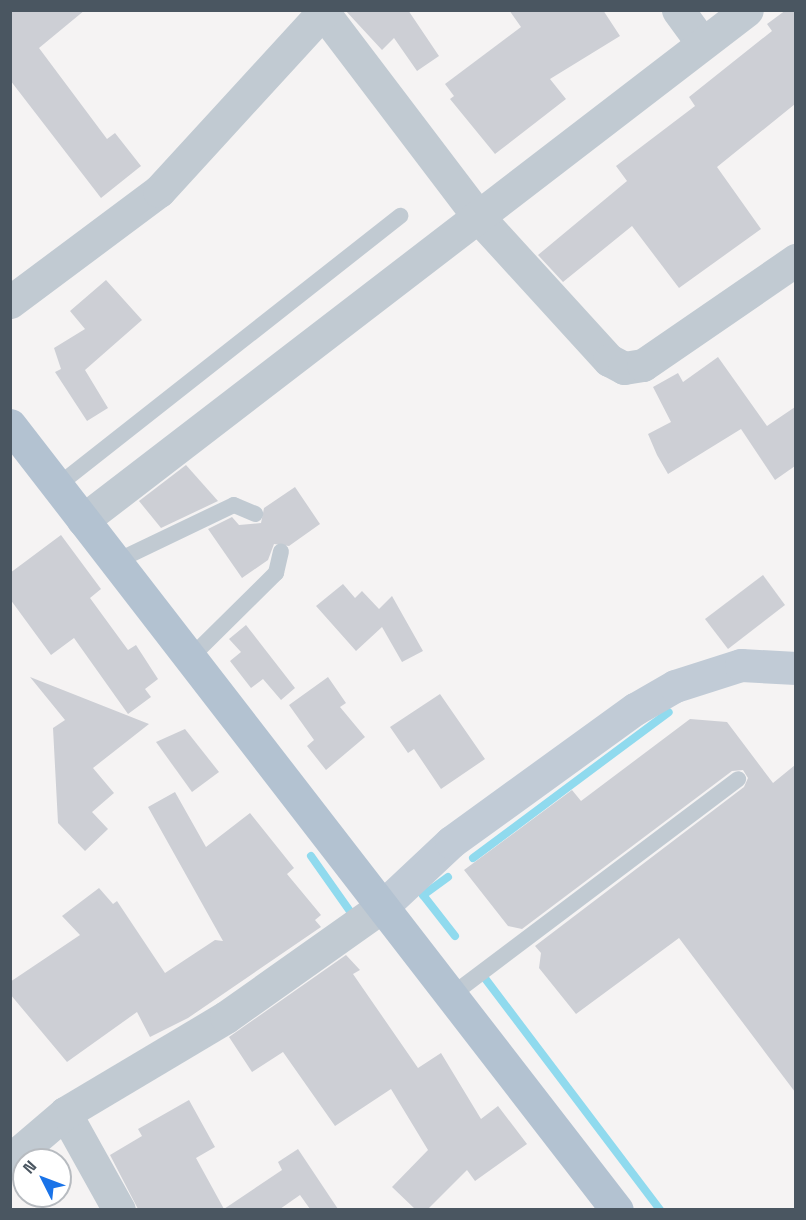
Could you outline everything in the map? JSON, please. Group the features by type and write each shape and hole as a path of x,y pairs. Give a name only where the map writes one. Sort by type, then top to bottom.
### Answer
{"main road":[{"path":"10,425 83,520 119,560 193,655 617,1209"}],"street":[{"path":"678,10 702,43"},
{"path":"83,520 481,220 702,43 747,10"},
{"path":"10,302 159,191 324,11 481,220 609,360 624,368 643,365 795,260"},
{"path":"10,1160 65,1113 226,1017 384,904 451,842 635,709 675,686 741,665 795,668"},
{"path":"65,1113 119,1209"}],"lane":[{"path":"57,486 400,216"},
{"path":"119,560 234,506 255,514"},
{"path":"193,655 276,573 281,552"},
{"path":"453,994 738,779"}],"building":[{"path":"10,10 85,10 39,48 107,139 115,133 141,166 101,198 10,80"},
{"path":"345,10 408,10 439,56 417,71 394,38 382,50"},
{"path":"509,10 603,10 620,36 550,79 566,99 495,154 450,99 454,96 445,84 521,27"},
{"path":"786,10 795,10 795,104 717,167 761,229 679,288 632,226 563,282 538,255 627,181 616,166 695,106 689,97 772,31 767,24"},
{"path":"106,280 142,320 85,370 108,408 87,421 55,372 61,369 54,348 85,329 70,311"},
{"path":"718,357 767,426 795,407 795,466 775,480 741,429 668,474 657,455 648,434 671,422 653,387 678,373 683,382"},
{"path":"186,465 218,501 161,528 139,501"},
{"path":"295,487 320,524 289,546 274,544 268,560 242,578 208,529 232,517 239,525 261,523 264,508"},
{"path":"61,535 101,589 90,598 128,650 136,645 158,679 145,689 151,697 128,714 74,638 51,655 10,599 10,573"},
{"path":"763,575 785,605 728,649 705,619"},
{"path":"343,584 355,598 362,591 379,609 392,596 423,651 402,662 382,627 356,651 316,606"},
{"path":"246,625 295,688 281,700 263,679 251,688 230,661 241,652 229,639"},
{"path":"30,677 149,724 93,768 114,793 92,812 108,829 85,851 58,823 53,728 65,720"},
{"path":"328,677 346,703 340,707 365,737 326,770 307,746 314,740 289,705"},
{"path":"440,694 485,759 441,789 414,749 408,753 390,727"},
{"path":"690,719 727,722 773,783 795,765 795,1092 679,938 576,1014 539,968 541,953 535,946 744,787 748,778 743,770 732,771 522,929 508,926 464,870 572,790 581,801"},
{"path":"185,729 219,772 192,792 156,742"},
{"path":"175,792 206,847 250,813 294,868 287,874 321,915 315,920 321,927 188,1018 150,1037 137,1012 67,1062 10,994 10,982 80,935 62,916 99,888 113,904 117,901 165,973 215,940 223,941 148,807"},
{"path":"346,955 360,970 353,974 418,1068 441,1053 481,1119 498,1106 527,1144 475,1181 467,1170 428,1209 415,1209 392,1187 428,1150 391,1089 335,1126 283,1052 252,1072 229,1037"},
{"path":"189,1100 215,1147 196,1158 224,1209 138,1209 110,1155 142,1136 138,1129"},
{"path":"298,1149 338,1209 310,1209 300,1195 280,1209 224,1209 282,1170 278,1162"}],"waterway":[{"path":"473,858 669,712"},
{"path":"311,856 354,917"},
{"path":"448,877 423,895 455,936"},
{"path":"484,977 660,1210"}]}
